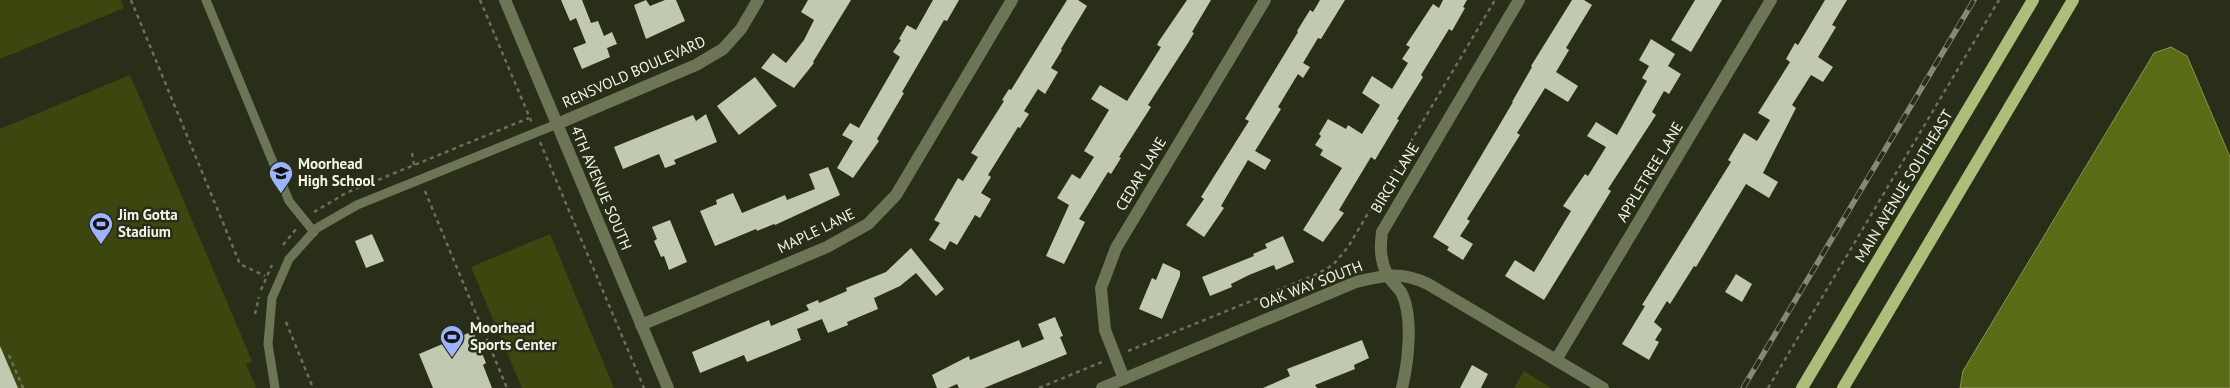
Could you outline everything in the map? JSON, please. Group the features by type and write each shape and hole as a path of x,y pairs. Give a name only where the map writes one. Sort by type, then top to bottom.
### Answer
{"main road":[{"name":"MAIN AVENUE SOUTHEAST","path":"1802,388 2033,0"},
{"path":"1847,387 2073,0"}],"street":[{"name":"4TH AVENUE SOUTH","path":"505,0 668,388"},
{"name":"RENSVOLD BOULEVARD","path":"557,124 696,65 723,49 741,29 758,0"},
{"name":"MAPLE LANE","path":"642,325 827,247 868,224 896,195 1012,0"},
{"name":"CEDAR LANE","path":"1124,379 1105,330 1101,288 1116,248 1265,0"},
{"name":"BIRCH LANE","path":"1402,388 1407,366 1408,313 1401,293 1387,274 1380,254 1382,232 1519,0"},
{"name":"APPLETREE LANE","path":"1556,360 1771,0"},
{"name":"OAK WAY SOUTH","path":"1102,388 1356,282 1387,274 1411,276 1428,284 1603,388"}],"lane":[{"path":"206,0 289,201 314,232"},
{"path":"275,388 268,344 272,298 289,259 317,228 357,205 557,124"}],"path":[{"path":"131,0 240,264 266,276"},
{"path":"480,0 644,388"},
{"path":"1039,388 1315,275 1332,264 1348,247 1496,0"},
{"path":"1768,388 1999,0"},
{"path":"412,153 420,180 507,388"},
{"path":"286,322 313,388"},
{"path":"9,355 23,388"}],"shaded area":[{"path":"0,0 121,0 124,8 0,59"},
{"path":"2171,47 2187,56 2230,157 2230,388 1960,388 1963,371 2154,53"},
{"name":"Jim Gotta Stadium","path":"130,75 252,361 246,364 256,388 0,388 0,129"},
{"path":"550,234 614,388 522,388 471,267"},
{"path":"1524,371 1551,388 1514,388"}],"building":[{"path":"561,0 582,0 591,23 598,21 604,36 612,32 617,44 607,48 610,57 582,69 573,48 586,43 576,18 570,21"},
{"path":"646,0 650,6 665,0 676,0 685,21 646,39 634,5"},
{"path":"808,0 851,0 814,63 794,88 761,68 773,53 786,63 804,40 814,20 801,12"},
{"path":"933,0 959,0 947,21 944,20 902,92 904,93 877,139 879,141 853,178 837,168 853,141 842,135 850,123 859,128 900,57 893,52 901,40 899,39 907,25 916,30"},
{"path":"1067,0 1078,0 1087,6 1051,68 1058,72 1045,94 1038,89 1024,111 1029,114 1020,128 1018,127 988,175 991,177 981,193 991,199 980,218 975,215 957,245 950,241 945,250 929,240 940,223 934,220 958,178 963,181 978,157 971,153 1004,101 1002,100 1009,89 1011,90"},
{"path":"1187,0 1211,0 1192,32 1194,33 1148,105 1151,107 1119,157 1121,158 1111,174 1108,172 1079,219 1085,222 1064,264 1046,256 1069,205 1057,198 1072,174 1080,179 1094,157 1084,151 1109,110 1091,99 1100,85 1127,101 1161,47 1157,45 1159,41"},
{"path":"1320,0 1345,0 1321,39 1318,38 1303,63 1310,67 1303,78 1298,74 1278,107 1281,109 1255,151 1271,160 1265,170 1248,160 1221,206 1224,208 1204,237 1186,225 1204,199 1201,197 1249,121 1245,119 1297,31 1310,10 1313,12"},
{"path":"1443,0 1467,0 1463,7 1465,8 1452,31 1449,29 1421,75 1423,77 1375,160 1371,157 1339,210 1344,213 1323,242 1303,230 1342,168 1320,155 1323,150 1315,145 1321,136 1319,134 1328,119 1346,129 1348,125 1362,134 1380,105 1362,93 1372,76 1392,89 1408,63 1402,59 1410,47 1406,45 1433,4 1439,8"},
{"path":"1572,0 1584,0 1592,5 1566,48 1569,50 1556,72 1578,86 1568,102 1545,88 1517,133 1520,135 1467,219 1470,221 1460,236 1473,244 1463,260 1447,250 1449,247 1433,237 1513,102 1531,66"},
{"path":"1695,0 1722,0 1691,52 1671,40"},
{"path":"1825,0 1847,0 1832,25 1836,27 1818,57 1833,67 1823,82 1811,75 1792,105 1796,108 1763,173 1778,182 1769,198 1746,184 1696,267 1694,266 1670,304 1667,301 1654,322 1662,329 1655,340 1659,342 1649,360 1622,344 1645,306 1642,305 1731,162 1728,160 1744,133 1757,141 1770,120 1758,113 1790,62 1786,59 1795,43 1798,45"},
{"path":"1651,39 1675,54 1668,66 1681,74 1669,94 1664,91 1652,112 1656,115 1608,189 1611,191 1544,300 1505,276 1515,260 1534,272 1571,211 1563,206 1585,174 1588,176 1606,147 1587,136 1596,122 1617,135 1647,81 1642,78 1649,66 1639,60"},
{"path":"755,77 777,106 739,135 717,106"},
{"path":"706,114 717,142 674,160 676,164 665,168 659,154 623,169 614,147 693,115 696,121"},
{"path":"828,167 840,195 775,225 757,231 756,229 715,246 700,211 717,204 716,200 733,193 742,213 785,195 787,200 815,189 809,174"},
{"path":"670,220 687,262 669,270 664,256 661,257 654,241 657,239 652,227"},
{"path":"372,234 384,261 366,268 355,241"},
{"path":"1283,236 1294,262 1276,270 1274,265 1249,275 1231,284 1232,287 1210,296 1202,277 1254,256 1253,254 1267,248 1265,244"},
{"path":"911,248 944,289 936,296 916,273 900,286 874,298 878,309 847,322 848,325 828,333 822,319 797,329 801,340 747,362 744,355 700,373 692,352 769,320 771,326 809,310 806,305 818,300 819,303 847,291 846,288 886,272"},
{"path":"1163,263 1180,271 1180,276 1162,319 1139,309 1152,278 1156,280"},
{"path":"1736,274 1752,284 1742,302 1725,292"},
{"path":"1055,317 1063,336 1060,337 1067,354 984,388 959,388 957,384 948,388 937,388 932,375 969,356 970,360 1019,340 1022,348 1044,339 1038,324"},
{"name":"Moorhead Sports Center","path":"473,331 486,363 483,365 492,388 433,388 419,354"},
{"path":"1362,340 1369,358 1354,365 1355,369 1315,385 1317,388 1263,388 1290,376 1287,369"},
{"path":"0,346 18,388 0,388"},
{"path":"1472,365 1488,374 1481,388 1460,388"}],"railway":[{"path":"1743,388 1974,0"}],"place":[{"name":"Moorhead High School","path":"281,194"},
{"name":"Jim Gotta Stadium","path":"101,245"},
{"name":"Moorhead Sports Center","path":"452,358"}]}
